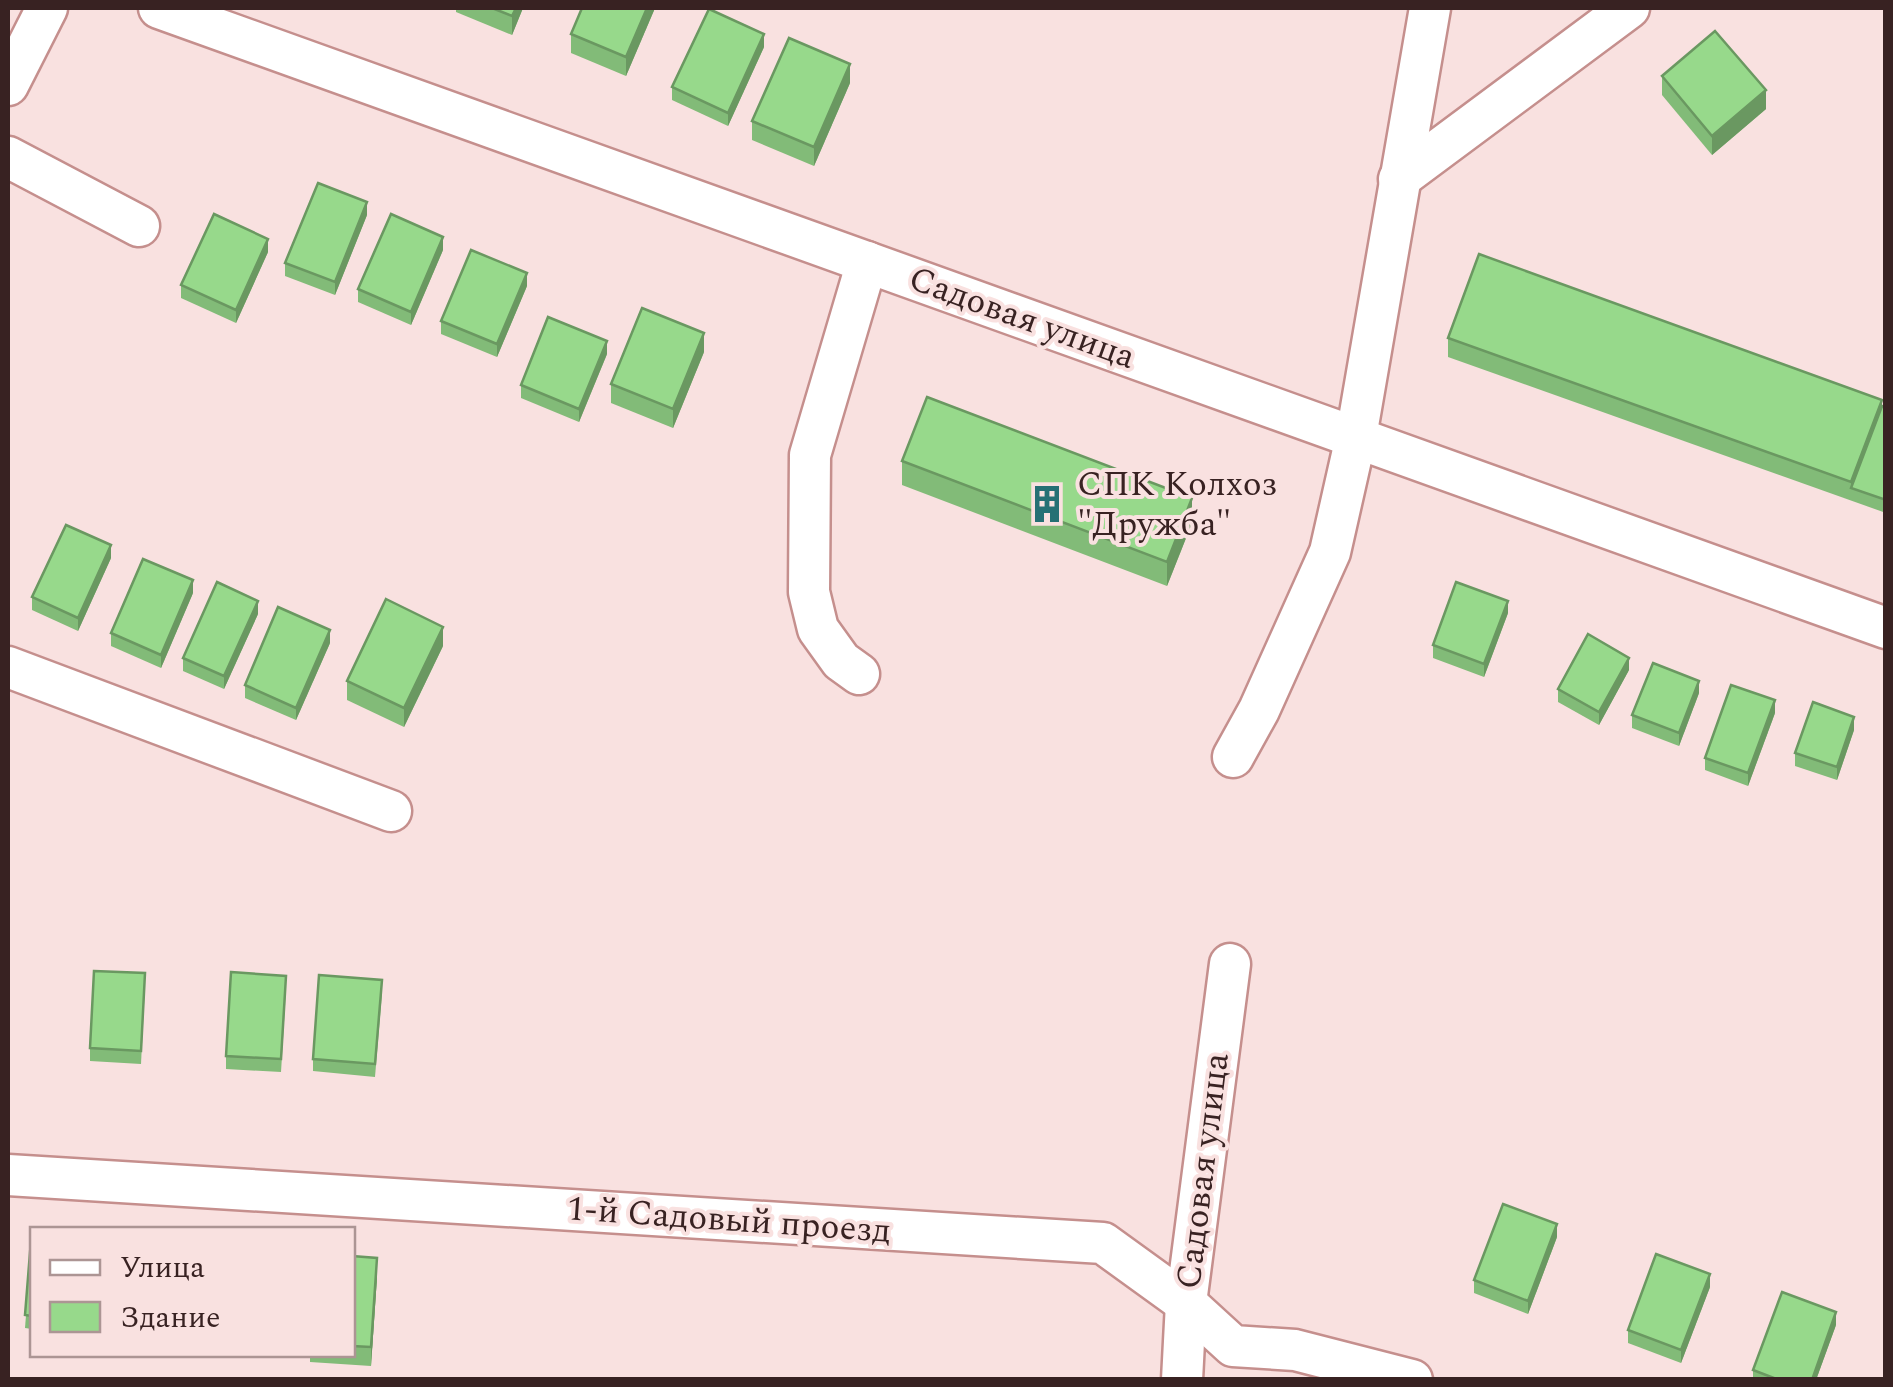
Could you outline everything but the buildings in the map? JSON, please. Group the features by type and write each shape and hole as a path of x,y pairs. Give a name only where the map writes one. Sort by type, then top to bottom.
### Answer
{"street":[{"path":"8,85 47,8"},
{"path":"1233,757 1260,710 1330,552 1356,437 1430,8"},
{"path":"1399,179 1629,8"},
{"name":"Садовая улица","path":"171,10 1886,628"},
{"path":"8,158 139,226"},
{"path":"859,674 841,660 818,629 809,592 810,454 867,262"},
{"path":"8,667 392,811"},
{"name":"Садовая улица","path":"1182,1380 1186,1303 1230,964"},
{"name":"1-й Садовый проезд","path":"8,1175 1103,1243 1186,1303 1232,1346 1294,1365 1412,1380"}],"place":[{"name":"СПК Колхоз \"Дружба\"","path":"1047,504"}]}
